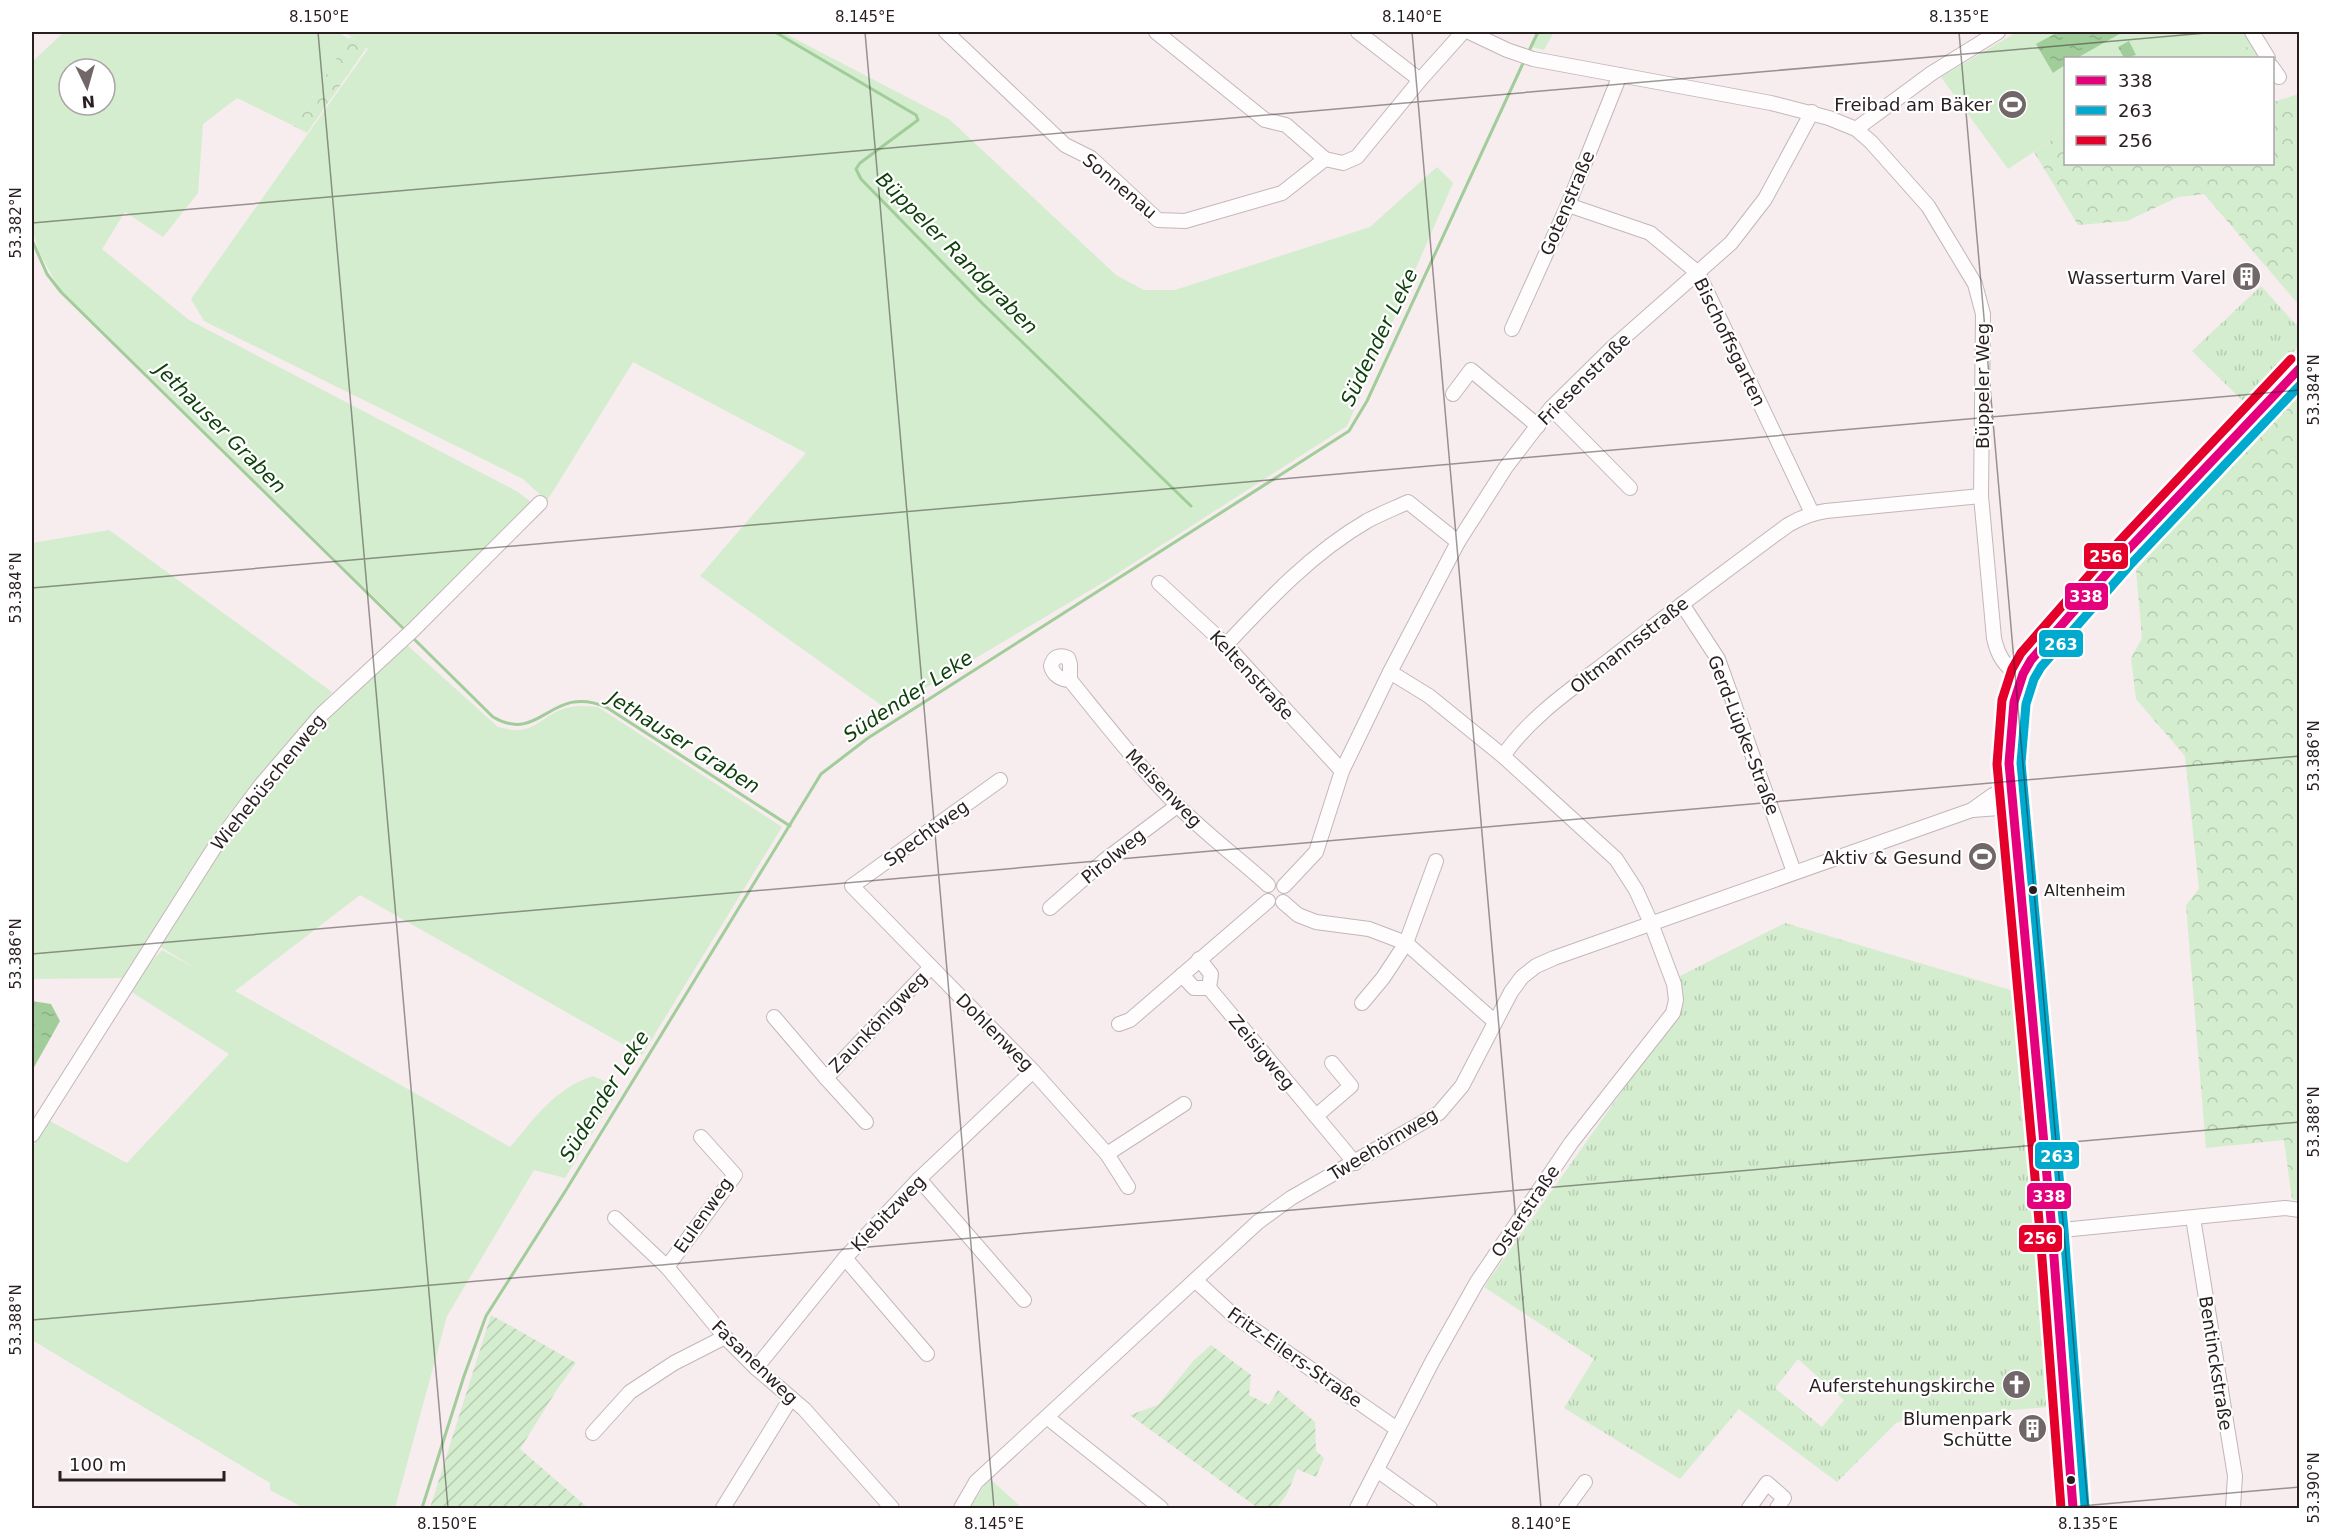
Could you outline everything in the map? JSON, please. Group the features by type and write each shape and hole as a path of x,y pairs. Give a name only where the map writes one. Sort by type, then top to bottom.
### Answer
{"main road":[{"path":"2073,1509 2052,1231 2009,763 2009,726 2012,708 2020,678 2029,661 2063,620 2300,367"}],"street":[{"name":"Sonnenau","path":"946,32 1065,144 1091,158 1158,220 1185,221 1282,193 1325,159"},
{"path":"1156,32 1265,120 1286,125 1325,159 1343,163 1357,157 1463,32"},
{"path":"1358,32 1420,80"},
{"name":"Büppeler Weg","path":"1469,32 1485,41 1535,59 1812,112 1856,129 1871,142 1928,206 1975,284 1983,314 1981,496 1998,654 2004,664 2020,678"},
{"path":"1856,129 1932,73 1998,32"},
{"path":"2252,32 2267,57"},
{"name":"Gotenstraße","path":"1512,329 1568,205 1620,75"},
{"name":"Friesenstraße","path":"1284,886 1317,852 1342,771 1390,672 1458,542 1494,485 1551,408 1612,348 1731,243 1765,198 1812,112"},
{"name":"Bischoffsgarten","path":"1568,205 1650,233 1698,273 1812,513"},
{"path":"1453,394 1471,370 1538,426"},
{"path":"1551,408 1630,488"},
{"name":"Oltmannsstraße","path":"1503,756 1512,742 1537,717 1788,525 1812,513 1981,496"},
{"path":"1226,645 1282,585 1325,550 1367,521 1408,501 1458,542"},
{"name":"Wiehebüschenweg","path":"32,1135 216,844 261,785 321,715 413,630 540,503"},
{"name":"Keltenstraße","path":"1159,583 1226,645 1342,771"},
{"name":"Gerd-Lüpke-Straße","path":"1682,604 1718,659 1794,872"},
{"path":"1390,672 1429,696 1503,756 1616,859 1636,890 1651,923"},
{"name":"Meisenweg","path":"1070,680 1126,749 1177,806 1268,885"},
{"name":"Spechtweg","path":"852,886 1000,780"},
{"name":"Tweehörnweg","path":"961,1509 976,1482 1258,1222 1282,1204 1439,1113 1461,1086 1494,1021 1522,977 1536,966 1794,872 1972,810 2012,800"},
{"name":"Pirolweg","path":"1050,908 1106,860 1177,806"},
{"path":"1362,1003 1383,978 1406,943 1436,861"},
{"path":"1278,882 1284,886 1287,894 1283,902 1275,904 1268,901 1265,893 1268,885 1278,882"},
{"name":"Dohlenweg","path":"852,886 1034,1071 1107,1154 1128,1187"},
{"path":"1119,1024 1130,1020 1268,901"},
{"path":"1283,902 1298,915 1316,922 1369,929 1406,943 1494,1021"},
{"name":"Osterstraße","path":"1357,1509 1397,1429 1477,1282 1571,1143 1673,1012 1676,1000 1674,984 1651,923"},
{"name":"Zeisigweg","path":"1199,959 1211,974 1209,988 1355,1163"},
{"name":"Zaunkönigweg","path":"825,1078 931,967"},
{"name":"Zeisigweg","path":"1182,975 1194,988 1209,988"},
{"name":"Zaunkönigweg","path":"774,1017 825,1078 866,1122"},
{"path":"1316,1116 1351,1086 1332,1062"},
{"name":"Kiebitzweg","path":"756,1368 845,1258 919,1179 1034,1071"},
{"path":"1107,1154 1184,1104"},
{"name":"Eulenweg","path":"667,1267 735,1175 701,1137"},
{"path":"919,1179 1024,1300"},
{"path":"2052,1231 2285,1208 2300,1210"},
{"name":"Fasanenweg","path":"615,1218 667,1267 725,1338 804,1409 892,1509"},
{"name":"Bentinckstraße","path":"2193,1218 2235,1476 2233,1509"},
{"path":"845,1258 927,1354"},
{"name":"Fritz-Eilers-Straße","path":"1195,1281 1233,1315 1397,1429"},
{"path":"593,1434 638,1386 674,1363 725,1338"},
{"path":"723,1509 791,1398"},
{"path":"1048,1418 1161,1509"},
{"path":"1377,1470 1430,1509"},
{"path":"1566,1509 1585,1482"},
{"path":"1749,1509 1767,1483 1784,1498 1777,1509"}],"green space":[{"path":"64,32 338,32 349,39 294,126 237,98 203,124 198,193 163,237 125,212 102,249 189,320 518,492 535,505 406,628 59,288 39,252 32,229 32,62"},
{"path":"344,32 782,32 949,119 1116,275 1144,290 1175,290 1370,227 1437,167 1453,183 1347,426 1104,582 888,710 700,576 806,453 633,362 547,501 523,479 204,321 191,299 368,49"},
{"path":"1540,32 1554,32 1544,50 1532,47"},
{"name":"Freibad am Bäker","path":"2017,32 2245,32 2253,44 2227,57 2064,57 2064,132 2008,169 1941,77"},
{"path":"350,37 367,47 307,133 294,126"},
{"path":"2253,44 2260,57 2227,57"},
{"path":"2299,94 2299,305 2204,194 2178,197 2127,221 2078,225 2034,152 2064,132 2064,165 2274,165 2274,102"},
{"path":"2261,286 2299,328 2299,346 2245,403 2192,351"},
{"path":"2299,389 2299,1201 2292,1199 2284,1140 2206,1148 2186,905 2199,889 2185,756 2136,699 2131,658 2142,638 2136,570"},
{"path":"109,530 332,692 224,823 123,978 32,979 32,543"},
{"path":"407,645 498,727 522,730 569,707 598,707 782,827 642,1055 360,895 235,991 510,1147 537,1115 567,1088 593,1076 620,1088 565,1178 534,1170 447,1316 395,1508 304,1508 270,1490 270,1483 32,1340 32,1149 48,1120 127,1163 229,1054 127,989 162,950 195,968 161,947 214,856 255,798 300,742 334,706"},
{"path":"1785,923 2017,992 2060,1406 1908,1419 1896,1423 1837,1482 1739,1409 1680,1479 1564,1408 1594,1359 1484,1287 1678,1012 1683,998 1680,976","holes":["1798,1359 1844,1400 1822,1427 1775,1388"]},
{"path":"491,1315 576,1363 520,1449 588,1508 430,1508"},
{"path":"1211,1345 1251,1375 1249,1395 1269,1405 1278,1390 1315,1422 1316,1451 1324,1458 1316,1477 1297,1469 1287,1494 1277,1508 1258,1508 1130,1415 1158,1405 1193,1361"},
{"path":"989,1478 1022,1508 999,1508 995,1504 990,1508 970,1508"}],"water":[{"path":"2058,32 2123,32 2079,57 2064,57 2064,66 2053,73 2036,44"},
{"path":"2129,41 2136,55 2123,57 2118,47"},
{"path":"32,1001 51,1004 60,1021 33,1069"}],"waterway":[{"name":"Büppeler Randgraben","path":"775,32 916,115 918,120 860,163 856,169 861,179 982,303 1191,506"},
{"name":"Südender Leke","path":"1528,53 1538,32"},
{"name":"Südender Leke","path":"422,1508 464,1376 486,1316 566,1190 821,774 868,738 1349,431 1367,401 1525,59"},
{"name":"Jethauser Graben","path":"32,240 47,274 61,292 403,628"},
{"name":"Jethauser Graben","path":"414,639 493,717 509,724 523,724 571,702 587,702 606,707 790,826"}],"transit line":[{"name":"256","path":"2061,1508 2040,1232 1997,764 2002,700 2012,669 2021,653 2112,549 2291,359"},
{"name":"338","path":"2073,1508 2052,1231 2009,763 2014,702 2023,674 2031,660 2121,557 2300,368"},
{"name":"263","path":"2085,1507 2064,1230 2021,763 2026,704 2034,679 2041,667 2130,565 2300,385"}],"place":[{"name":"Freibad am Bäker","path":"2013,104"},
{"name":"Wasserturm Varel","path":"2247,277"},
{"name":"Aktiv & Gesund","path":"1983,857"},
{"name":"Altenheim","path":"2033,890"},
{"name":"Auferstehungskirche","path":"2016,1385"},
{"name":"Blumenpark Schütte","path":"2033,1428"}]}
